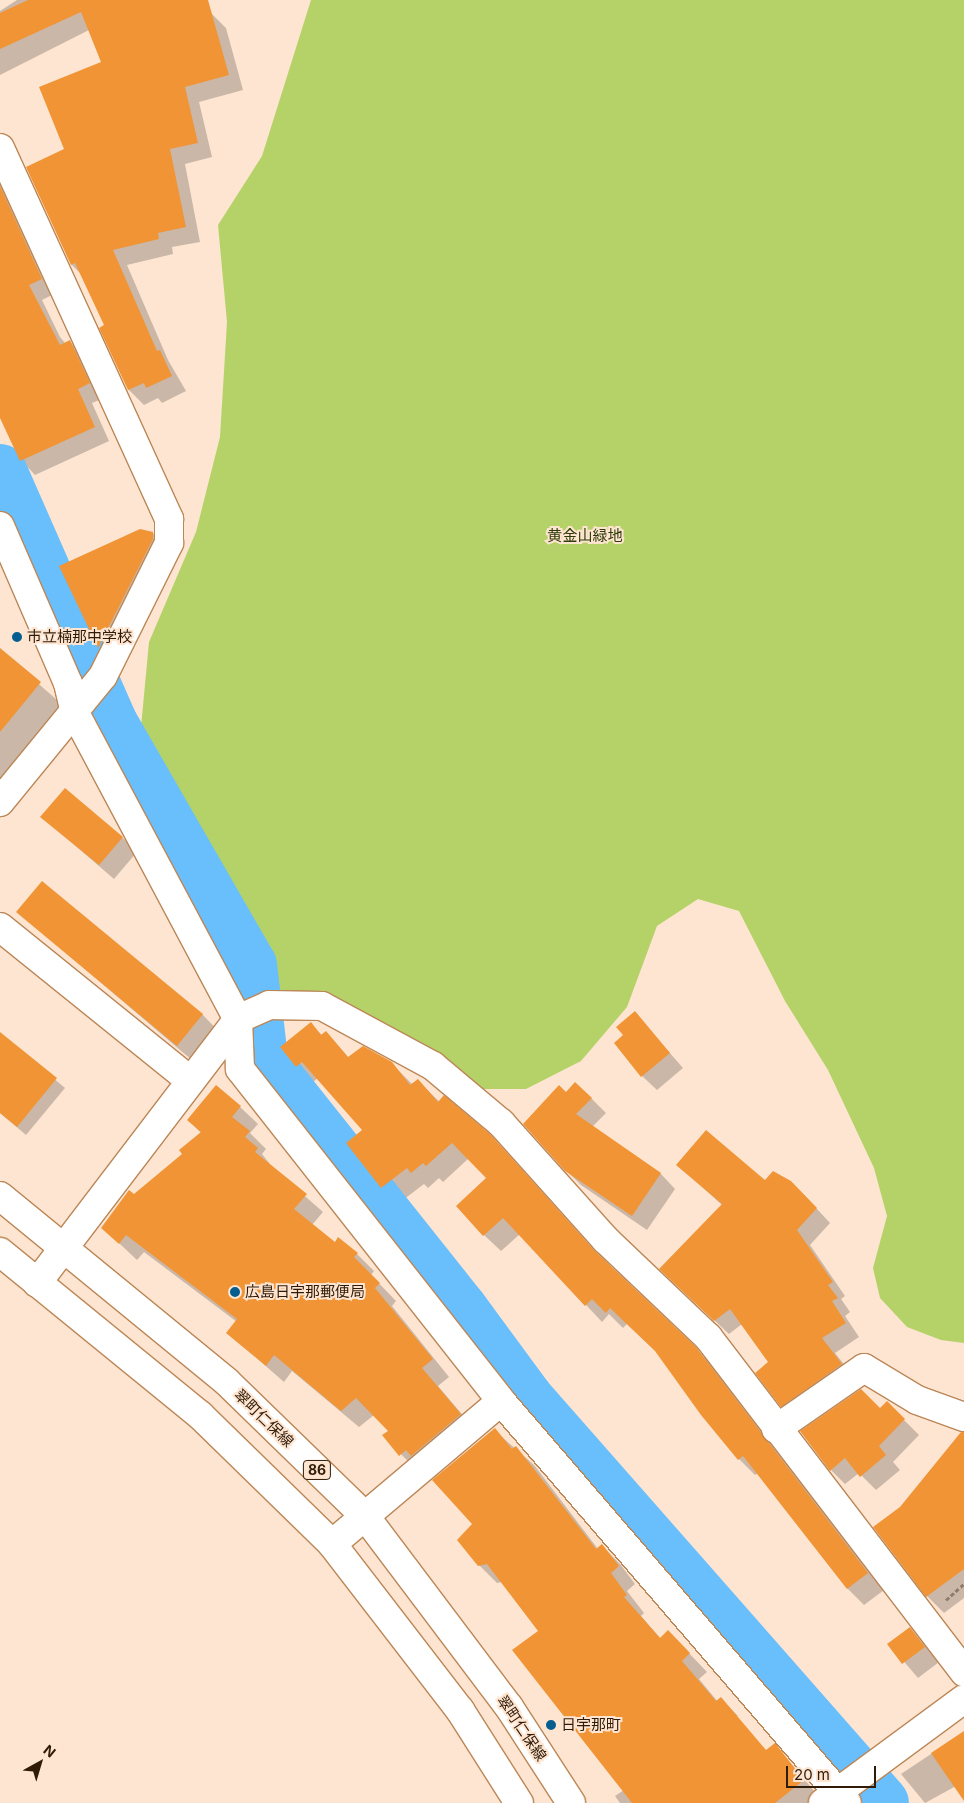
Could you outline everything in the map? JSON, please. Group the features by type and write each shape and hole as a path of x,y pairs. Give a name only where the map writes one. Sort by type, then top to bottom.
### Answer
{"street":[{"path":"0,148 169,519 169,544 103,676 0,802"},
{"path":"0,526 68,683 239,1018 240,1069 501,1401 845,1790 964,1699"},
{"path":"0,927 191,1081"},
{"path":"37,1283 65,1249 239,1018 269,1006 322,1006 433,1066 500,1123 606,1240 708,1337 776,1429 926,1618 964,1672"},
{"name":"翠町仁保線","path":"0,1196 227,1382 365,1516 509,1707 571,1803"},
{"path":"0,1252 200,1415 332,1544 460,1710 519,1803"},
{"path":"776,1429 864,1368 917,1400 964,1417"},
{"path":"332,1544 501,1401"}],"green space":[{"name":"黄金山緑地","path":"311,0 964,0 964,1343 941,1340 907,1327 880,1298 873,1268 887,1216 874,1168 828,1070 785,1001 739,911 698,899 657,926 627,1007 581,1061 526,1089 483,1089 319,998 262,990 250,954 181,840 140,738 149,642 196,532 220,437 227,322 218,225 262,156"}],"building":[{"path":"28,0 208,0 229,75 185,87 198,143 170,149 186,227 158,233 159,239 113,250 157,351 160,350 172,376 146,388 144,383 128,390 99,328 104,325 75,263 71,265 26,167 64,149 39,87 101,62 81,12 0,49 0,13"},
{"path":"0,186 42,279 29,285 60,345 70,340 90,383 78,389 95,427 20,461 0,418"},
{"path":"140,529 153,532 153,539 98,648 59,566"},
{"path":"0,648 41,682 0,732"},
{"path":"65,788 123,837 99,865 40,817"},
{"path":"42,881 203,1014 177,1046 16,912"},
{"path":"635,1011 670,1053 641,1077 614,1043 623,1035 616,1027"},
{"path":"311,1022 321,1035 326,1031 348,1057 363,1046 392,1062 410,1085 418,1079 438,1102 444,1095 490,1134 595,1251 696,1347 868,1573 847,1589 743,1456 738,1460 701,1415 655,1351 610,1308 606,1313 592,1299 585,1306 503,1218 483,1236 456,1206 486,1178 452,1143 426,1166 423,1163 411,1173 407,1168 381,1188 346,1143 362,1130 302,1062 296,1067 280,1047"},
{"path":"0,1032 57,1078 17,1127 0,1113"},
{"path":"575,1082 592,1098 576,1114 661,1173 632,1216 565,1171 523,1124 559,1085 566,1092"},
{"path":"216,1085 241,1106 232,1117 250,1131 245,1137 258,1148 255,1152 307,1194 294,1209 335,1242 338,1237 358,1253 354,1257 380,1283 375,1288 433,1359 422,1368 461,1414 411,1456 406,1450 399,1456 382,1435 388,1431 356,1398 341,1411 274,1355 266,1366 226,1333 237,1319 126,1235 119,1244 101,1228 129,1190 134,1194 182,1154 179,1150 201,1132 187,1120"},
{"path":"706,1130 765,1180 773,1171 791,1181 817,1208 797,1230 833,1282 828,1285 838,1298 832,1301 846,1323 822,1338 842,1364 781,1407 755,1373 768,1362 730,1309 714,1321 659,1269 722,1204 676,1165"},
{"path":"861,1389 880,1408 887,1401 905,1419 879,1446 886,1455 860,1477 845,1458 830,1471 800,1431"},
{"path":"495,1428 512,1449 516,1446 596,1549 602,1544 619,1566 611,1573 627,1595 624,1597 660,1638 668,1630 690,1653 682,1661 716,1701 721,1697 766,1750 775,1743 804,1780 775,1803 632,1803 512,1650 538,1631 487,1564 478,1566 457,1540 472,1524 432,1480"},
{"path":"961,1432 964,1432 964,1569 926,1597 873,1527 900,1507"},
{"path":"910,1627 925,1647 902,1664 887,1644"},
{"path":"964,1731 964,1801 931,1753"}],"waterway":[{"path":"0,471 110,722 250,965 261,1058 460,1308 526,1398 882,1803"}],"place":[{"name":"市立楠那中学校","path":"17,637"},
{"name":"広島日宇那郵便局","path":"235,1292"},
{"name":"日宇那町","path":"551,1725"}]}
